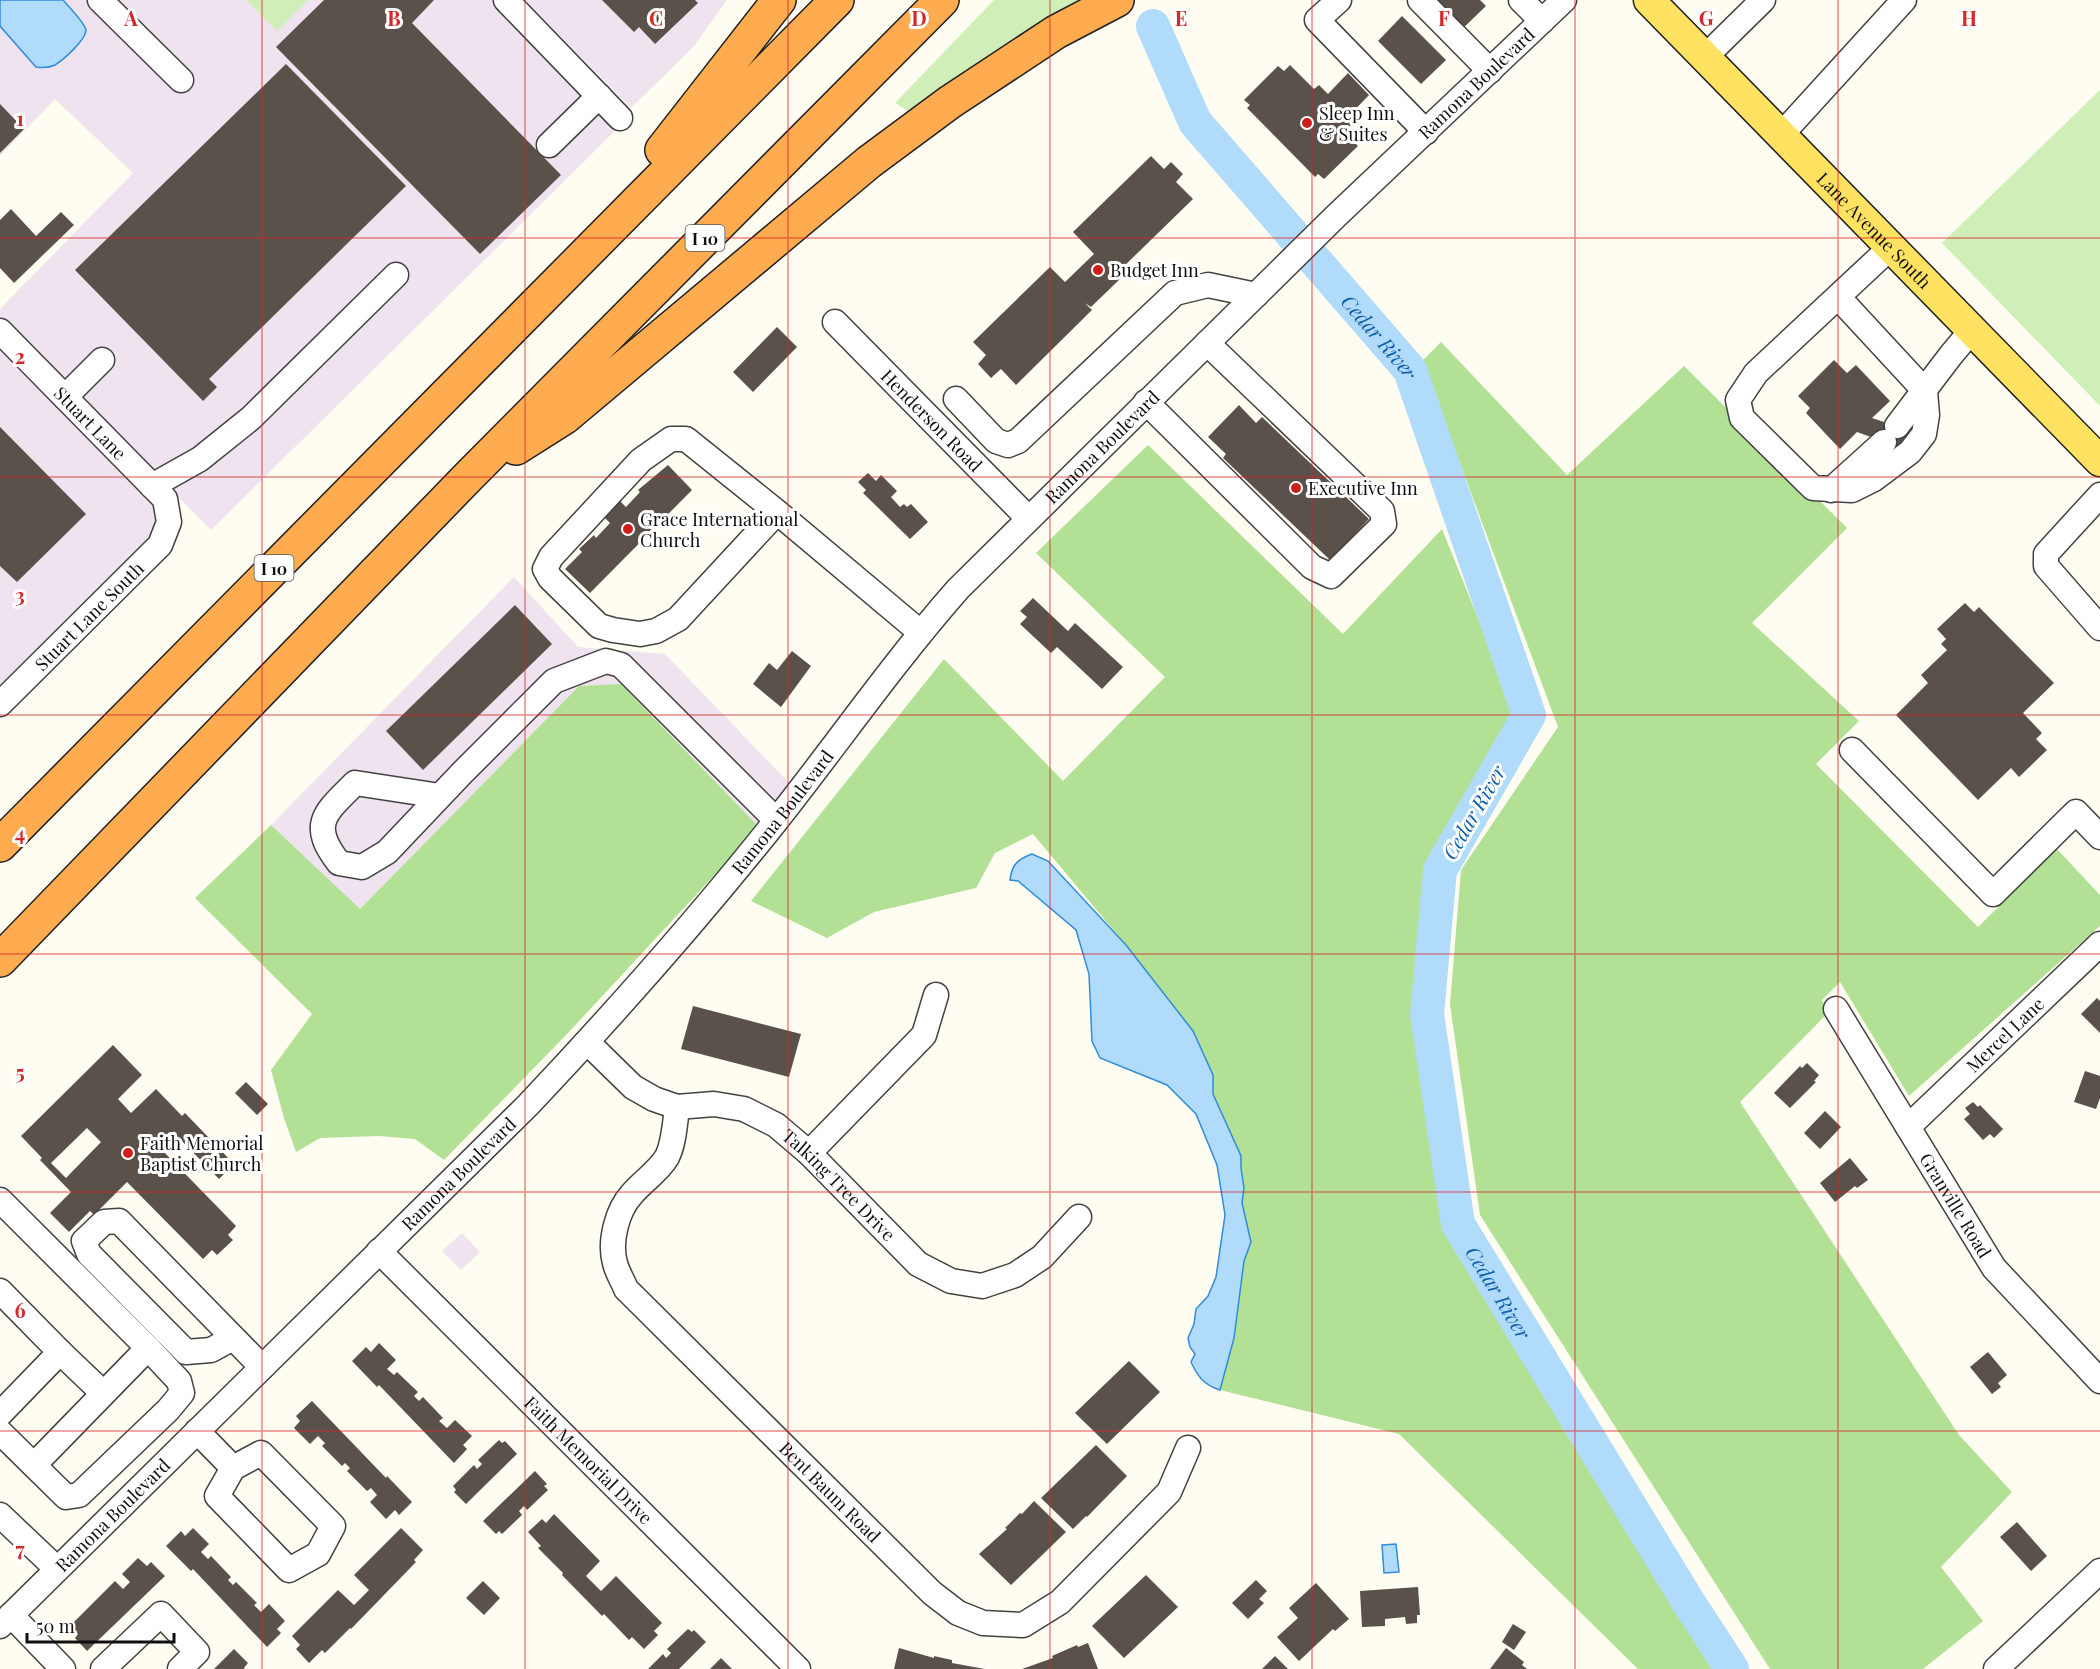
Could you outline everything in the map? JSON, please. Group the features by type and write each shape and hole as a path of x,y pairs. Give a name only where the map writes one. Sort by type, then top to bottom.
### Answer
{"highway":[{"path":"548,291 689,117 779,0"},
{"name":"I 10","path":"0,845 837,0"},
{"name":"I 10","path":"0,960 468,477 942,0"},
{"path":"468,477 565,417 869,162 950,102 1056,32 1116,0"}],"main road":[{"name":"Lane Avenue South","path":"1649,0 2100,461"}],"street":[{"path":"100,0 181,80"},
{"path":"506,0 620,118"},
{"path":"1339,0 1317,20 1426,132"},
{"path":"1420,0 1491,71"},
{"path":"1521,0 1542,21"},
{"name":"Ramona Boulevard","path":"5,1621 528,1105 587,1042 716,894 776,820 920,632 958,589 1336,216 1564,0"},
{"path":"1781,135 1904,0"},
{"path":"1705,57 1761,1"},
{"path":"549,145 599,96"},
{"path":"1838,297 1925,391 1927,415 1924,434 1910,452 1874,479 1852,490 1812,488 1742,418 1738,400 1756,373 1891,247"},
{"path":"152,486 200,459 251,418 396,275"},
{"path":"956,399 996,441 1008,445 1018,441 1175,293 1208,285 1256,295"},
{"name":"Henderson Road","path":"835,322 1028,518"},
{"path":"1831,490 1891,434 1972,330"},
{"name":"Stuart Lane","path":"0,331 165,499 169,522"},
{"path":"1146,402 1312,567 1331,576 1384,524 1382,511 1207,343"},
{"path":"65,397 102,360"},
{"path":"777,512 678,620 656,631 640,634 599,626 550,578 545,568 550,557 641,460 671,439 686,440 777,512 920,632"},
{"path":"2100,495 2046,554 2046,566 2100,628"},
{"name":"Stuart Lane South","path":"0,704 160,545 169,522"},
{"path":"440,796 355,783 327,811 322,832 326,847 339,863 362,867 387,852 554,681 606,661 621,665 776,820"},
{"path":"1852,750 1993,894 2076,812 2100,837"},
{"name":"Mercel Lane","path":"1908,1127 2100,944"},
{"path":"809,1152 924,1035 936,995"},
{"name":"Granville Road","path":"1836,1009 1994,1268 2100,1381"},
{"name":"Talking Tree Drive","path":"587,1042 633,1087 654,1099 677,1107 714,1104 744,1109 776,1125 809,1152 918,1264 951,1281 982,1286 1015,1275 1042,1257 1079,1217"},
{"name":"Bent Baum Road","path":"677,1107 673,1137 667,1156 631,1196 621,1211 614,1234 614,1262 626,1289 932,1593 958,1613 983,1623 1023,1625 1060,1602 1169,1492 1188,1448"},
{"path":"0,1200 148,1348 179,1381 182,1393 168,1410 79,1495 66,1497 0,1432"},
{"path":"233,1338 211,1350 186,1352 89,1254 84,1241 104,1222 119,1221 262,1366"},
{"name":"Faith Memorial Drive","path":"379,1251 798,1669"},
{"path":"0,1291 104,1394"},
{"path":"34,1465 148,1348"},
{"path":"2,1407 60,1352"},
{"path":"197,1431 233,1468"},
{"path":"261,1453 333,1526 318,1554 289,1570 217,1496 233,1468 261,1453"},
{"path":"0,1515 57,1569"},
{"path":"1996,1669 2100,1571"},
{"path":"103,1669 160,1614 197,1652 180,1669"},
{"path":"5,1621 63,1669"}],"shaded area":[{"path":"63,0 246,0 277,30 308,0 493,0 619,127 211,530 0,317 0,309 133,173 55,99 0,156 0,26 36,67 84,25"},
{"path":"525,0 727,0 694,46 631,108"},
{"path":"0,348 156,506 156,519 148,538 0,687"},
{"path":"514,577 578,647 665,654 792,786 759,827 621,684 579,686 359,910 271,825"},
{"path":"462,1233 480,1252 461,1270 442,1251"}],"green space":[{"path":"246,0 308,0 277,31"},
{"path":"994,0 1100,0 909,112 895,103"},
{"path":"2100,90 2100,406 1942,243"},
{"path":"1441,342 1567,475 1684,366 1847,528 1752,623 1859,721 1816,764 1978,927 2057,849 2100,895 2100,926 1909,1096 1840,982 1822,1000 1828,1013 1740,1102 1959,1435 2012,1492 1941,1567 1983,1621 1923,1669 1770,1669 1480,1215 1450,1004 1461,870 1558,727 1422,361"},
{"path":"1148,445 1343,634 1442,529 1515,710 1429,867 1417,1013 1445,1231 1719,1669 1638,1669 1399,1434 1220,1390 1234,1338 1244,1261 1251,1242 1242,1203 1244,1188 1241,1156 1213,1094 1213,1075 1193,1031 1126,945 1033,834 995,853 976,888 874,912 827,938 751,901 944,659 1063,781 1165,677 1036,553"},
{"path":"621,684 759,827 568,1033 444,1160 415,1139 379,1136 320,1138 296,1152 271,1070 312,1014 195,898 271,825 360,909 579,686"}],"water":[{"path":"0,0 63,0 83,23 85,34 74,49 55,65 46,68 36,67 0,26"},
{"path":"1032,854 1048,861 1126,945 1193,1031 1213,1075 1213,1094 1241,1156 1244,1188 1242,1203 1251,1242 1244,1261 1234,1338 1220,1390 1202,1380 1196,1372 1191,1362 1195,1354 1188,1338 1194,1324 1196,1309 1208,1296 1216,1277 1225,1215 1217,1165 1196,1114 1167,1085 1100,1058 1092,1041 1089,974 1076,930 1018,881 1010,880 1012,870 1017,863"},
{"path":"1396,1544 1399,1572 1384,1573 1382,1545"}],"building":[{"path":"324,0 434,0 412,23 561,175 480,254 276,47"},
{"path":"602,0 695,0 698,3 655,44 639,27 634,32"},
{"path":"1427,0 1480,0 1486,6 1458,33"},
{"path":"1402,16 1446,60 1421,84 1378,41"},
{"path":"286,64 406,186 209,379 217,387 203,401 75,270"},
{"name":"Sleep Inn & Suites","path":"1290,65 1314,89 1319,85 1328,94 1348,73 1369,95 1349,116 1354,122 1348,128 1359,139 1355,143 1358,146 1324,179 1318,174 1315,177 1247,108 1250,105 1244,100 1278,66 1284,71"},
{"path":"0,104 24,129 0,153"},
{"name":"Budget Inn","path":"1151,156 1164,169 1171,162 1183,174 1176,182 1193,199 1116,274 1121,278 1091,307 1085,303 1092,310 1016,385 1001,369 991,378 978,364 986,355 973,342 1050,267 1065,282 1094,254 1073,232"},
{"path":"11,209 36,236 61,212 74,225 14,283 0,268 0,220"},
{"path":"777,327 797,347 753,392 733,372"},
{"path":"1834,360 1847,373 1856,365 1890,401 1872,418 1908,430 1911,435 1902,448 1857,432 1840,449 1806,413 1810,408 1798,396"},
{"name":"Executive Inn","path":"1239,405 1256,423 1262,417 1369,519 1330,560 1223,458 1226,454 1208,437"},
{"path":"0,427 86,514 17,582 0,566"},
{"name":"Grace International Church","path":"668,465 692,490 590,593 565,569 582,552 579,549 594,535 596,538 610,523 603,516 619,500 626,507 640,492 638,490"},
{"path":"868,473 876,481 881,475 897,491 891,497 900,507 904,504 907,507 911,504 928,522 910,539 863,493 866,490 858,482"},
{"path":"1033,598 1068,631 1075,623 1123,667 1102,689 1057,647 1051,653 1020,624 1027,617 1020,611"},
{"path":"1965,603 1974,612 1979,607 2054,683 2023,713 2042,733 2036,739 2047,750 2019,777 2011,768 1978,800 1896,715 1928,683 1921,675 1947,650 1941,644 1946,639 1937,629"},
{"path":"515,605 552,644 423,770 386,731"},
{"path":"792,651 811,666 781,707 753,684 769,663 777,670"},
{"path":"2097,998 2100,1001 2100,1033 2081,1014"},
{"path":"693,1006 801,1034 789,1077 681,1049"},
{"name":"Faith Memorial Baptist Church","path":"113,1045 142,1075 118,1099 131,1113 156,1089 182,1116 185,1113 234,1164 219,1179 175,1134 161,1149 236,1226 228,1235 233,1240 217,1255 212,1250 203,1259 127,1182 94,1215 90,1211 69,1232 50,1213 71,1192 40,1160 42,1158 21,1136","holes":["87,1128 101,1142 66,1178 51,1163"]},
{"path":"1807,1063 1819,1075 1814,1081 1816,1082 1790,1108 1774,1093 1800,1066 1802,1068"},
{"path":"2085,1071 2100,1076 2100,1098 2096,1109 2074,1102"},
{"path":"246,1082 268,1104 257,1115 235,1093"},
{"path":"1973,1102 1978,1107 1980,1105 2003,1129 1994,1138 1990,1134 1983,1140 1964,1119 1970,1114 1965,1108"},
{"path":"1825,1111 1841,1127 1820,1149 1804,1133"},
{"path":"1850,1158 1868,1180 1857,1188 1855,1186 1835,1202 1820,1183"},
{"path":"379,1343 396,1360 387,1369 394,1375 397,1372 418,1392 414,1396 419,1401 423,1397 443,1418 439,1421 447,1428 455,1420 472,1436 463,1445 467,1449 454,1463 379,1385 377,1387 352,1361 366,1347 371,1352"},
{"path":"1988,1352 2007,1375 1998,1383 2001,1387 1992,1394 1970,1367"},
{"path":"1129,1361 1160,1392 1107,1444 1075,1413"},
{"path":"312,1401 412,1502 399,1515 395,1510 386,1519 370,1502 377,1495 371,1488 367,1491 347,1471 350,1468 345,1463 342,1466 322,1446 325,1443 318,1436 310,1444 294,1428 300,1421 296,1416"},
{"path":"499,1440 502,1443 505,1441 517,1454 466,1504 454,1492 456,1490 453,1486 474,1465 477,1469 482,1464 478,1460"},
{"path":"1096,1445 1127,1476 1073,1529 1041,1498"},
{"path":"535,1471 547,1484 544,1486 548,1490 527,1510 524,1506 519,1511 522,1515 502,1534 499,1531 496,1534 483,1521"},
{"path":"1034,1501 1066,1532 1011,1585 979,1554"},
{"path":"554,1514 600,1561 586,1576 601,1591 616,1576 662,1623 654,1631 658,1635 644,1649 632,1637 629,1640 604,1614 602,1616 538,1548 541,1546 528,1532 542,1519 546,1523"},
{"path":"2017,1522 2047,1556 2031,1571 2000,1537"},
{"path":"193,1528 209,1544 201,1552 208,1559 211,1556 231,1577 228,1580 233,1585 236,1582 257,1603 254,1605 261,1612 269,1604 285,1621 277,1629 281,1633 267,1647 193,1569 191,1571 166,1546 181,1531 185,1536"},
{"path":"401,1528 423,1550 414,1560 416,1562 351,1629 325,1653 322,1650 309,1663 296,1649 300,1645 292,1636 338,1590 354,1605 369,1590 354,1575"},
{"path":"138,1558 147,1566 151,1562 165,1576 87,1651 75,1638 78,1634 70,1626 115,1581 123,1589 130,1582 122,1574"},
{"path":"1146,1575 1178,1607 1124,1658 1092,1626"},
{"path":"1256,1580 1267,1591 1259,1599 1264,1603 1248,1619 1232,1603"},
{"path":"483,1581 500,1598 484,1615 466,1598"},
{"path":"1316,1583 1349,1619 1335,1631 1333,1629 1299,1661 1277,1637 1298,1618 1289,1608"},
{"path":"1418,1587 1420,1615 1417,1615 1417,1623 1406,1624 1405,1617 1385,1619 1385,1626 1362,1627 1360,1591"},
{"path":"1513,1624 1526,1632 1514,1650 1502,1642"},
{"path":"688,1629 692,1632 694,1630 706,1642 679,1669 648,1669 663,1654 666,1658 671,1653 667,1649"},
{"path":"1088,1643 1098,1669 1022,1669 1053,1658 1052,1656 1077,1645 1078,1647"},
{"path":"899,1648 934,1658 934,1656 952,1660 952,1663 985,1669 894,1669"},
{"path":"1506,1648 1524,1662 1522,1665 1527,1669 1490,1669"},
{"path":"234,1649 248,1663 245,1669 214,1669"},
{"path":"1275,1656 1288,1669 1262,1669"},
{"path":"721,1658 732,1669 710,1669"}],"waterway":[{"name":"Cedar River","path":"1153,26 1195,122 1410,370 1529,715 1440,870 1427,1014 1458,1224 1689,1603 1732,1669"}],"place":[{"name":"Sleep Inn & Suites","path":"1307,123"},
{"name":"Budget Inn","path":"1098,270"},
{"name":"Executive Inn","path":"1296,488"},
{"name":"Grace International Church","path":"628,529"},
{"name":"Faith Memorial Baptist Church","path":"128,1153"}]}
